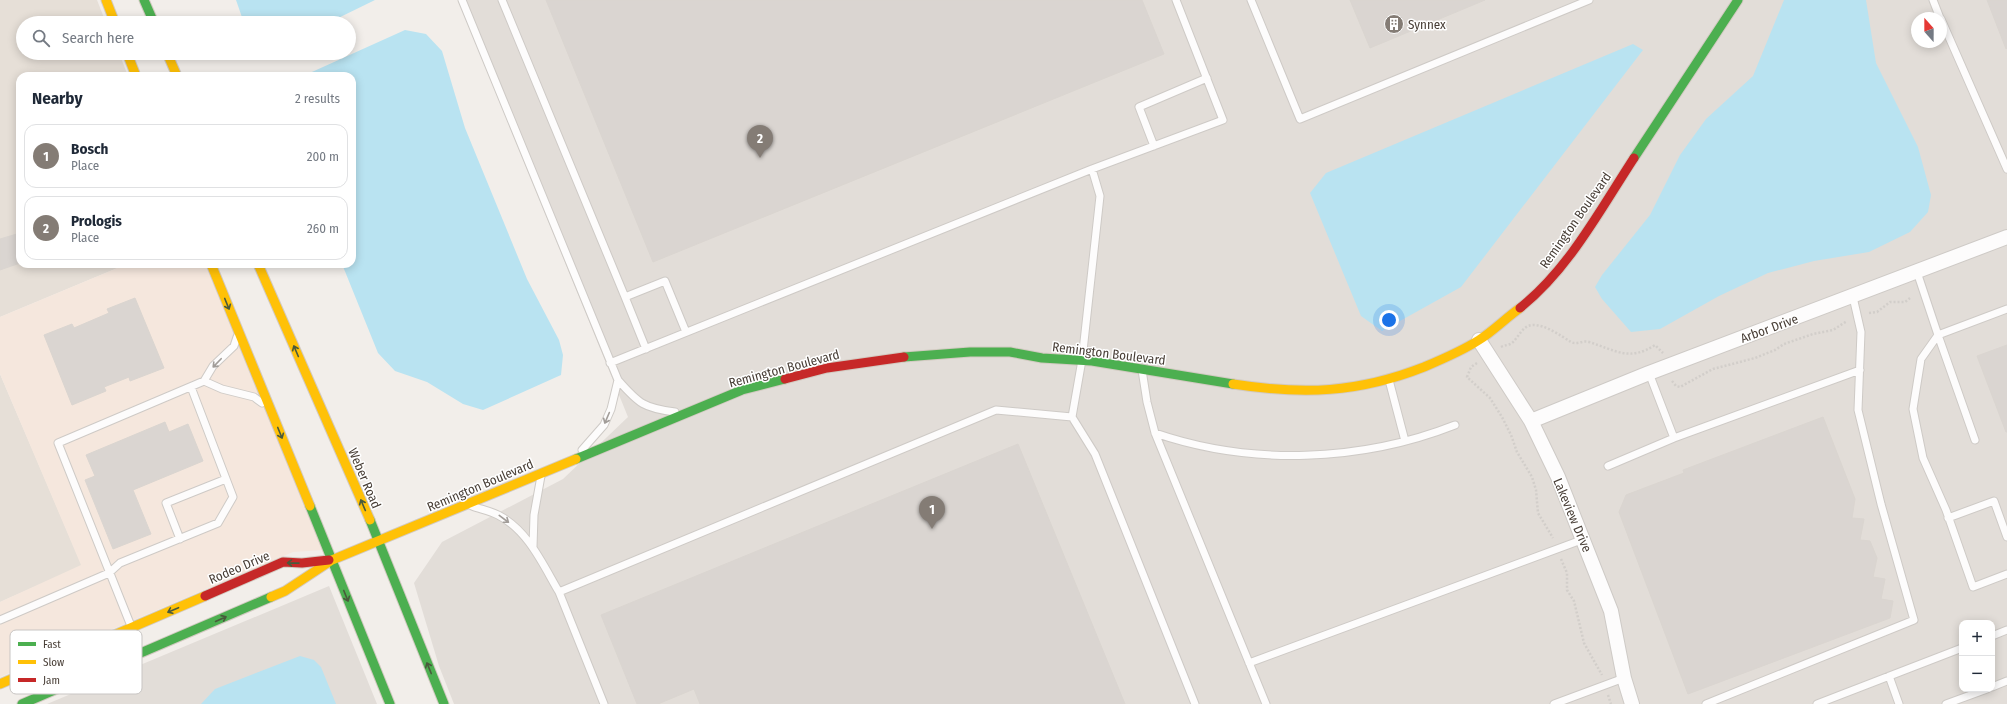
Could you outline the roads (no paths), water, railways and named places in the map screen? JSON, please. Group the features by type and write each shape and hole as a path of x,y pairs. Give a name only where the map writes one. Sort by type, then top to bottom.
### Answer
{"main road":[{"path":"106,0 112,16"},
{"path":"144,0 151,16"},
{"name":"Remington Boulevard","path":"332,560 742,390 827,368 875,360 970,352 994,352 1082,360 1286,391 1340,390 1389,380 1442,360 1479,340 1537,294 1576,246 1738,0"},
{"path":"130,60 134,72"},
{"path":"170,60 175,72"},
{"path":"213,268 390,704"},
{"name":"Weber Road","path":"260,268 379,541 444,704"},
{"path":"142,652 292,588 332,560"},
{"name":"Rodeo Drive","path":"126,630 283,562 302,563 332,560"},
{"name":"Rodeo Drive","path":"0,684 10,680"},
{"path":"22,704 45,694"}],"street":[{"name":"Arbor Drive","path":"1531,421 1649,373 1853,297 2007,237"},
{"name":"Lakeview Drive","path":"1479,340 1531,421 1558,477 1584,539 1611,611 1624,678 1632,704"}],"lane":[{"path":"462,0 618,380 634,399 651,409 685,413"},
{"path":"502,0 646,349"},
{"path":"610,363 1092,169 1223,120 1176,0"},
{"path":"1251,0 1300,119 1589,0"},
{"path":"1933,0 1938,12"},
{"path":"1947,33 2007,169"},
{"path":"1154,146 1139,107 1207,78"},
{"path":"1092,169 1100,196 1082,360 1072,417 1095,454 1195,704"},
{"path":"1917,272 1975,440"},
{"path":"625,297 665,281 686,332"},
{"path":"1706,704 1914,620 1881,504 1858,410 1861,332 1853,297"},
{"path":"2007,308 1938,335 1921,358 1913,409 1923,458 1948,518 1973,587 2007,574"},
{"path":"131,628 58,443 204,381 213,366 234,346 238,331"},
{"path":"1142,370 1147,402 1155,433 1266,704"},
{"path":"1608,466 1674,438 1860,370"},
{"path":"1649,373 1674,438"},
{"path":"574,459 604,425 611,408 618,380"},
{"path":"1389,380 1405,441"},
{"path":"204,381 222,389 254,397 271,410"},
{"path":"0,620 109,573 120,563 218,523 233,498 191,387"},
{"path":"558,592 996,410 1072,417"},
{"path":"1155,433 1186,444 1245,452 1308,456 1366,451 1429,435 1455,425"},
{"path":"533,547 534,515 542,473"},
{"path":"180,539 166,503 226,479"},
{"path":"1948,518 1994,501 2007,537"},
{"path":"468,504 499,515 518,530 533,547 558,592 604,704"},
{"path":"1249,663 1584,539"},
{"path":"1995,635 2007,630"},
{"path":"1817,704 1959,649"},
{"path":"1889,676 1899,704"},
{"path":"1554,704 1624,678"},
{"path":"1995,686 2007,682"},
{"path":"1946,704 1978,692"}],"water":[{"path":"236,0 375,0 342,16 242,16"},
{"path":"1784,0 1866,0 1876,63 1918,147 1931,195 1928,212 1910,232 1869,252 1814,261 1768,273 1719,296 1660,329 1631,332 1602,299 1595,287 1602,275 1650,215 1680,155 1706,119 1753,76"},
{"path":"405,30 426,34 442,51 465,128 527,279 559,340 563,355 561,375 483,410 463,404 427,382 395,371 378,353 344,268 356,268 356,72 312,72 338,60 356,60 356,52"},
{"path":"1633,44 1643,50 1461,287 1382,331 1361,316 1310,193 1326,173"},
{"path":"300,656 314,660 321,667 336,704 201,704 215,689"}],"place":[{"name":"Synnex","path":"1394,24"},
{"name":"Prologis","path":"760,158"},
{"name":"Bosch","path":"932,529"}]}
